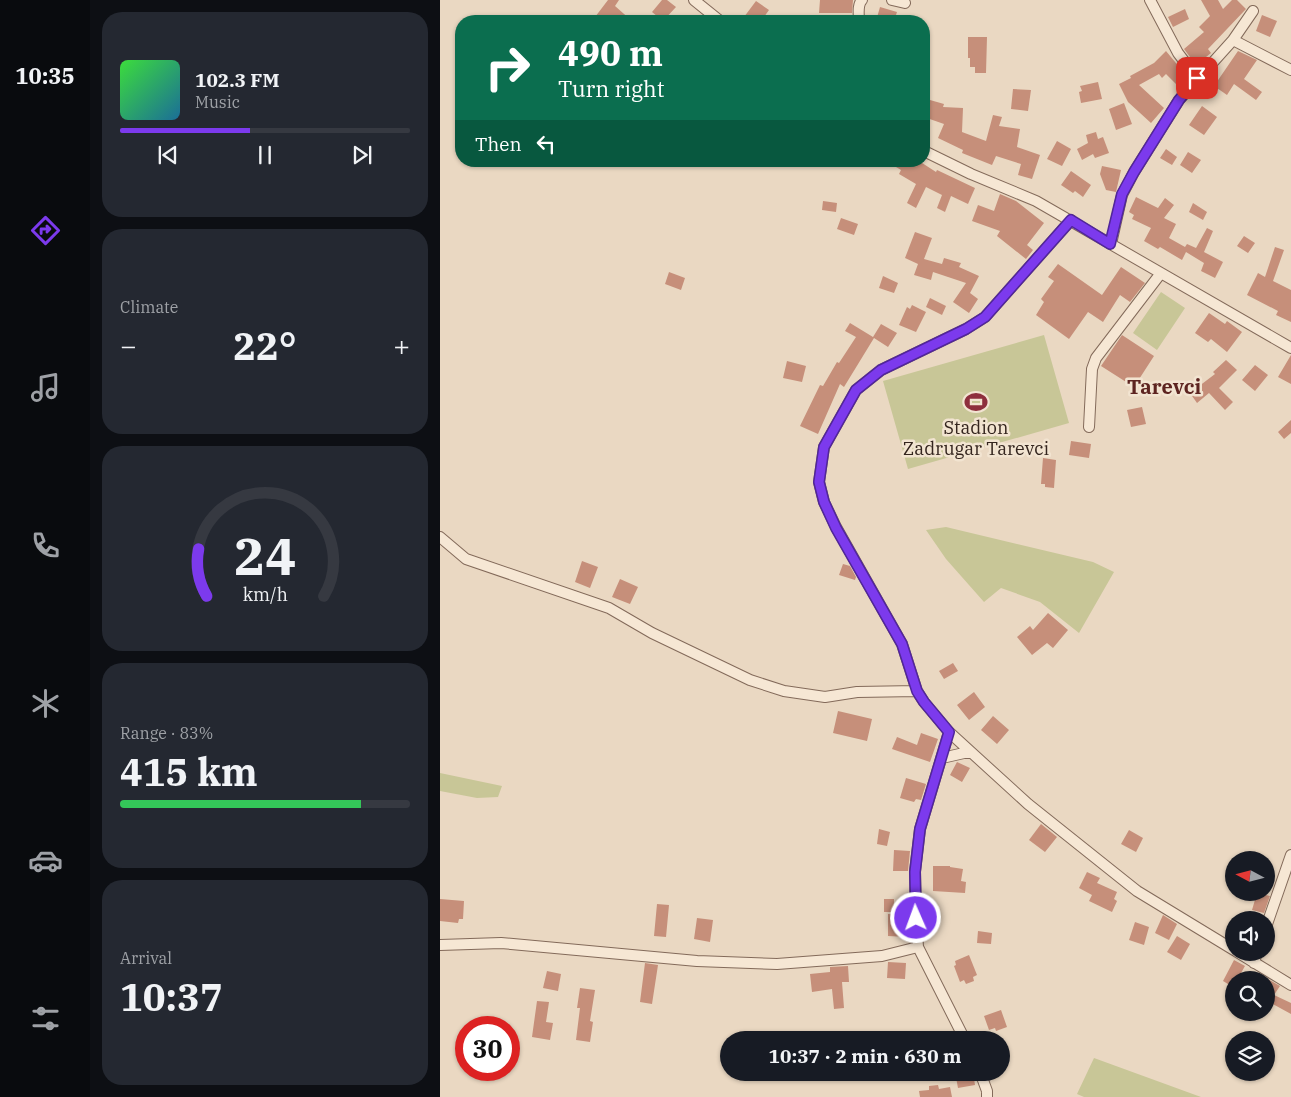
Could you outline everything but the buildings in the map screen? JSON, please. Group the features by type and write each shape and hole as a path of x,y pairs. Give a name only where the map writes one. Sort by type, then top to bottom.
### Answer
{"street":[{"path":"694,0 713,15"},
{"path":"859,15 860,2 862,0"},
{"path":"892,0 905,3"},
{"path":"1150,0 1178,53 1197,78"},
{"path":"1110,244 1122,194 1134,172 1179,100 1233,40 1253,11"},
{"path":"1233,40 1291,70"},
{"path":"930,154 971,174 1036,200 1290,346"},
{"path":"1071,220 985,317 966,329 881,370 856,390 824,447 819,482 824,502 836,528 902,644 917,691 949,732 1028,804 1137,891 1225,945"},
{"path":"1089,427 1092,368 1096,358 1161,273"},
{"path":"440,537 466,559 609,608 652,633 750,680 784,691 825,697 857,692 917,691"},
{"path":"949,732 920,829 915,872 918,947 960,1031"},
{"path":"942,758 972,753"},
{"path":"1272,911 1291,856"},
{"path":"440,945 501,943 697,960 777,964 882,956 918,947"},
{"path":"1260,961 1291,985"},
{"path":"983,1081 987,1091 986,1097"}],"shaded area":[{"path":"1161,292 1185,308 1157,350 1133,333"},
{"name":"Stadion Zadrugar Tarevci","path":"1044,335 1069,423 908,469 883,381"},
{"path":"946,527 1093,562 1114,572 1079,633 1040,602 1001,588 984,602 946,559 926,530"},
{"path":"440,773 502,786 498,797 477,798 440,791"},
{"path":"1094,1058 1201,1097 1084,1097 1077,1094"}],"place":[{"name":"Stadion Zadrugar Tarevci","path":"976,402"}],"district":[{"name":"Tarevci","path":"1164,386"}],"route":[{"path":"916,918 915,872 920,829 949,732 917,691 902,644 836,528 824,502 819,482 824,447 856,390 881,370 923,348 966,329 985,317 1071,220 1110,244 1122,194 1179,100 1197,78"}]}
